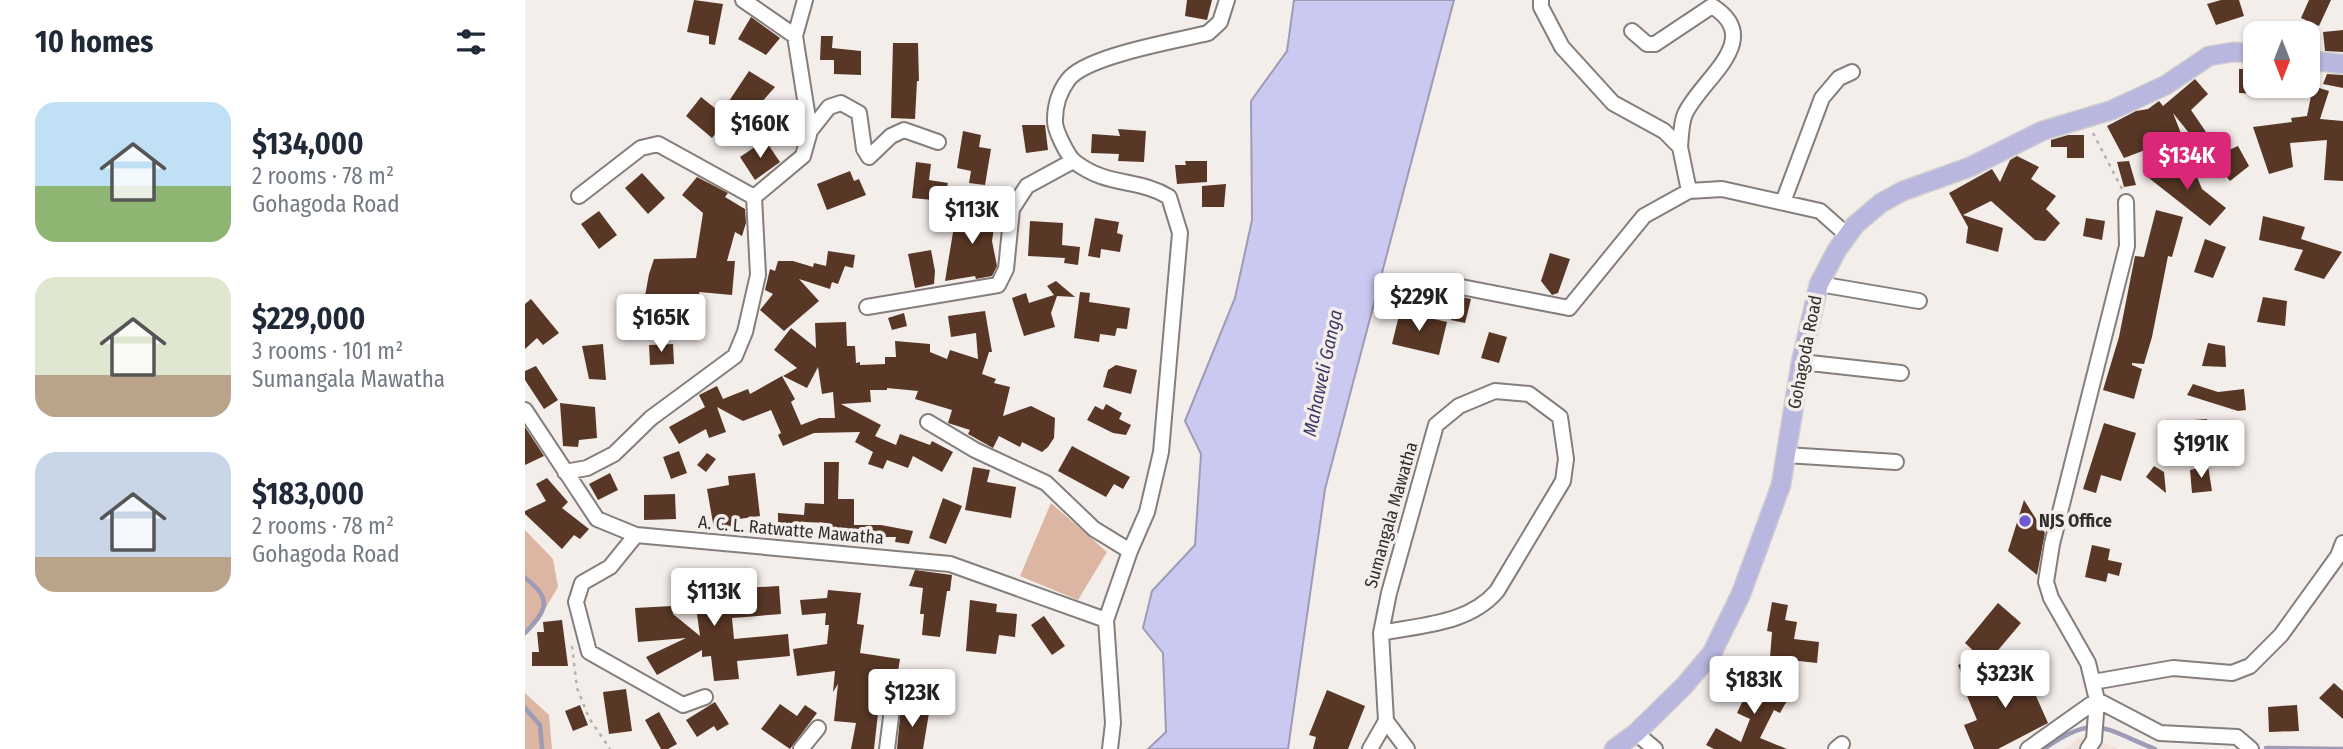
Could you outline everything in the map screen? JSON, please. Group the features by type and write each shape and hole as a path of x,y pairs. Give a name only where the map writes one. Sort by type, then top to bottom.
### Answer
{"main road":[{"name":"Gohagoda Road","path":"1614,749 1636,733 1684,686 1712,653 1741,594 1775,505 1801,362 1819,284 1847,235 1872,210 1903,191 1970,167 2042,131 2112,110 2166,85 2209,56 2243,52"},
{"path":"2321,61 2343,64"}],"street":[{"path":"743,0 795,36"},
{"path":"805,0 795,36 810,131"},
{"path":"1110,749 1112,723 1106,620 1147,512 1161,453 1180,233 1169,197 1155,188 1104,179 1073,161 1054,126 1055,106 1069,79 1097,61 1207,33 1220,22 1227,0"},
{"path":"1541,0 1541,7 1562,47 1613,103 1664,131 1680,147"},
{"path":"1632,31 1647,44 1655,44 1711,6 1724,14 1734,31 1732,48 1684,115 1680,147 1689,191"},
{"path":"1783,202 1822,98 1839,78 1852,72"},
{"path":"754,197 803,156 810,131 829,107 841,103 859,113 864,149 869,157 891,136 904,130 938,142"},
{"path":"579,195 641,148 658,144 754,197"},
{"path":"867,307 998,285 1006,269 1012,209 1027,186 1073,161"},
{"path":"1441,283 1569,308 1644,216 1689,191 1722,189 1820,211 1847,235"},
{"path":"565,472 587,468 614,454 651,418 735,356 745,332 758,275 754,197"},
{"path":"2091,744 2098,700 2088,663 2051,598 2046,582 2052,544 2127,246 2126,202"},
{"path":"1819,284 1919,301"},
{"path":"1801,362 1901,373"},
{"name":"Sumangala Mawatha","path":"1381,633 1459,618 1489,601 1563,481 1566,459 1560,417 1529,394 1495,391 1459,406 1436,425 1389,593 1381,633 1386,720"},
{"name":"A. C. L. Ratwatte Mawatha","path":"525,410 597,519 636,535 950,564 1106,620"},
{"path":"928,422 975,450 1047,483 1094,529 1130,551"},
{"path":"1786,455 1896,462"},
{"path":"636,535 610,566 582,583 576,602 589,652 683,705 705,697"},
{"path":"2093,682 2173,668 2232,673 2250,666 2281,635 2338,556 2343,543"},
{"path":"2028,749 2098,700"},
{"path":"2098,700 2159,733 2237,737 2251,749"},
{"path":"887,749 892,709"},
{"path":"1370,749 1386,720 1407,749"},
{"path":"801,749 818,728"},
{"path":"1636,733 1655,749"}],"path":[{"path":"2085,117 2126,202"},
{"path":"571,638 577,688 589,718 610,749"}],"shaded area":[{"path":"1051,503 1107,552 1078,600 1020,576"},
{"path":"525,530 553,559 558,587 541,616 525,633"},
{"path":"525,693 549,715 552,749 525,749"},
{"path":"2085,734 2119,749 2065,749"}],"water":[{"name":"Mahaweli Ganga","path":"1294,0 1454,0 1325,489 1288,749 1148,749 1166,732 1163,653 1143,628 1152,591 1195,545 1201,454 1185,421 1235,298 1252,220 1251,101 1287,51"}],"building":[{"path":"694,0 723,4 715,45 709,44 709,36 687,32"},
{"path":"1187,0 1212,0 1207,20 1185,16"},
{"path":"2221,0 2239,0 2244,16 2216,25 2207,4"},
{"path":"2309,0 2331,0 2321,22 2301,18"},
{"path":"751,17 780,38 766,55 738,39"},
{"path":"2343,30 2343,52 2325,51 2323,32"},
{"path":"821,36 833,36 832,48 861,51 861,75 834,74 834,60 820,60"},
{"path":"893,43 918,43 919,81 915,119 891,118"},
{"path":"2239,69 2243,69 2243,93 2239,93"},
{"path":"749,71 775,87 751,114 738,106 712,138 686,116 701,97 721,113"},
{"path":"2327,74 2343,75 2343,88 2323,84"},
{"path":"2195,79 2208,94 2191,110 2206,132 2180,148 2177,144 2189,133 2173,113 2182,136 2124,158 2107,126 2136,111 2148,109 2159,101 2163,106"},
{"path":"2321,88 2329,91 2320,119 2343,121 2343,181 2324,180 2327,140 2290,143 2293,167 2269,174 2253,127 2292,122 2291,118 2307,116 2311,98 2321,98"},
{"path":"1022,125 1045,125 1048,150 1026,153"},
{"path":"1118,129 1146,131 1144,162 1118,161 1119,154 1091,153 1092,134 1120,136"},
{"path":"963,131 981,135 979,147 991,149 985,185 969,183 971,171 957,168"},
{"path":"2068,135 2084,135 2084,158 2067,158 2067,147 2051,147 2051,140"},
{"path":"765,140 780,162 755,180 740,157"},
{"path":"2238,146 2249,166 2230,181 2211,158"},
{"path":"2017,156 2039,167 2031,179 2056,196 2046,209 2060,223 2045,241 2035,240 1991,201 1963,215 2003,228 1998,252 1966,243 1968,227 1949,193 1992,169 2000,182 2010,160"},
{"path":"2162,159 2186,181 2195,172 2202,189 2226,208 2210,226 2145,175"},
{"path":"1185,161 1207,161 1207,182 1177,184 1175,165 1186,165"},
{"path":"2129,161 2136,185 2124,187 2117,162"},
{"path":"916,162 931,164 929,180 948,183 943,201 912,198"},
{"path":"850,171 854,181 859,179 866,195 827,210 817,184"},
{"path":"642,173 665,198 648,214 625,188"},
{"path":"697,177 728,193 725,197 745,209 746,223 742,236 735,232 727,261 735,261 732,295 699,292 700,296 667,299 645,296 654,259 696,258 703,213 682,195"},
{"path":"1226,184 1224,207 1202,207 1202,186"},
{"path":"957,208 996,215 992,241 997,266 992,276 945,281"},
{"path":"2156,210 2183,217 2172,257 2168,256 2144,364 2132,363 2142,369 2134,399 2103,390 2119,337 2135,256 2144,257"},
{"path":"599,211 617,235 599,249 581,224"},
{"path":"2263,216 2305,227 2301,239 2342,252 2324,279 2294,270 2303,250 2259,240"},
{"path":"1095,218 1119,222 1117,233 1123,235 1120,252 1101,249 1100,258 1088,256"},
{"path":"2086,218 2105,221 2102,240 2083,236"},
{"path":"1030,221 1063,223 1062,245 1080,247 1078,265 1064,263 1065,258 1028,256"},
{"path":"2205,239 2226,247 2213,278 2194,272"},
{"path":"931,250 935,271 934,284 915,288 908,254"},
{"path":"828,251 855,255 853,268 845,266 838,284 832,282 830,289 799,279 819,301 784,331 760,310 773,294 765,290 770,269 775,271 778,261 793,261 813,267 814,263 826,266"},
{"path":"1550,253 1570,259 1558,293 1552,295 1541,281"},
{"path":"1056,281 1075,297 1057,296 1051,313 1055,327 1024,336 1012,298 1026,293 1029,303 1054,295 1047,286"},
{"path":"1080,292 1090,293 1089,302 1130,308 1127,329 1117,328 1115,336 1100,334 1099,342 1074,338"},
{"path":"1457,296 1471,299 1465,323 1451,320"},
{"path":"2263,297 2287,301 2285,326 2257,322"},
{"path":"531,299 559,333 543,345 537,338 525,349 525,304"},
{"path":"985,311 992,352 989,352 982,374 996,379 994,383 1010,387 1003,416 1031,406 1055,418 1054,438 1042,452 1022,442 1020,447 999,436 993,448 968,434 970,430 948,423 952,410 915,399 918,391 887,388 870,390 871,402 841,404 881,425 875,436 896,445 900,434 930,445 932,441 953,452 942,472 913,456 908,468 887,460 883,469 868,464 873,452 855,442 860,432 814,433 783,446 778,435 781,433 771,410 743,421 717,407 726,432 709,438 706,429 679,444 669,427 705,407 699,395 717,386 723,399 748,389 750,394 782,376 795,399 791,402 801,425 819,418 835,418 833,392 822,394 818,367 807,388 783,376 797,368 774,350 791,328 816,348 815,323 846,322 847,346 855,346 856,363 860,362 860,365 885,364 885,357 896,357 895,341 930,344 930,352 947,359 950,350 978,359 976,333 951,337 948,316"},
{"path":"1400,311 1447,322 1439,355 1392,344"},
{"path":"904,313 907,326 892,330 888,318"},
{"path":"1489,332 1507,337 1499,363 1481,358"},
{"path":"2208,343 2225,346 2226,367 2202,366"},
{"path":"603,344 606,380 589,379 582,346"},
{"path":"673,344 674,364 650,365 649,345"},
{"path":"1116,365 1137,370 1131,394 1103,387 1108,370"},
{"path":"536,366 558,400 544,409 525,380 525,371"},
{"path":"2193,384 2218,392 2244,389 2246,410 2238,411 2187,395"},
{"path":"560,403 595,407 597,438 579,440 578,447 563,446"},
{"path":"1106,404 1122,413 1119,419 1131,425 1126,435 1113,433 1087,420 1095,406 1103,410"},
{"path":"2207,419 2210,448 2177,452 2171,426 2182,421"},
{"path":"2104,423 2136,433 2121,481 2101,475 2096,493 2083,489"},
{"path":"525,427 544,456 525,465"},
{"path":"1072,446 1130,477 1123,489 1114,484 1106,497 1058,471"},
{"path":"679,451 687,473 671,479 663,457"},
{"path":"707,453 716,459 706,472 697,465"},
{"path":"824,462 839,462 838,499 854,499 854,525 881,525 913,531 909,544 895,542 896,537 828,537 828,523 778,524 778,513 804,515 805,503 824,504"},
{"path":"2154,466 2164,472 2166,493 2146,477"},
{"path":"2208,466 2212,491 2192,493 2190,470"},
{"path":"973,467 990,470 987,482 1016,487 1011,518 965,510"},
{"path":"610,473 618,490 598,500 589,484"},
{"path":"755,473 760,516 732,520 733,526 714,529 707,489 729,485 728,476"},
{"path":"547,478 568,502 562,508 589,529 580,539 574,535 562,549 525,514 525,511 546,501 536,484"},
{"path":"675,494 676,519 644,520 644,495"},
{"path":"943,498 962,506 946,544 929,538"},
{"path":"2024,500 2045,533 2037,575 2008,551"},
{"path":"2092,545 2110,549 2108,560 2122,563 2119,576 2108,573 2106,582 2085,577"},
{"path":"915,570 952,575 940,637 922,635 924,614 920,614 923,588 909,586"},
{"path":"724,573 726,589 779,586 781,614 732,618 734,639 788,634 790,656 737,661 739,679 714,681 711,656 702,657 702,650 657,675 646,657 686,638 638,642 635,608 672,606 673,614 700,636 692,577"},
{"path":"828,590 861,593 857,624 864,625 860,653 900,659 897,677 877,674 872,703 879,704 874,749 851,749 856,723 834,721 838,684 833,692 835,671 797,676 793,649 827,644 829,625 825,625 826,613 802,615 800,600 827,598"},
{"path":"970,600 997,604 996,612 1017,614 1015,637 999,635 996,654 966,651"},
{"path":"1772,602 1788,605 1785,620 1797,622 1794,639 1819,642 1817,663 1770,658 1772,632 1767,631"},
{"path":"1998,603 2021,623 1967,687 1958,665 1979,656 1965,643"},
{"path":"1044,616 1065,646 1052,655 1031,625"},
{"path":"562,620 568,666 532,666 532,652 539,652 537,632 544,632 543,622"},
{"path":"2028,664 2041,693 2036,696 2048,723 1998,749 1974,749 1964,725 1977,720 1965,691"},
{"path":"1749,674 1775,687 1776,683 1792,692 1780,713 1774,710 1760,738 1787,749 1714,749 1706,745 1716,728 1741,742 1750,719 1737,713 1745,696 1739,693"},
{"path":"2334,683 2343,691 2343,719 2319,698"},
{"path":"626,689 632,731 609,734 603,692"},
{"path":"1327,690 1365,706 1348,749 1313,749 1316,737 1309,735"},
{"path":"715,702 729,724 717,731 714,726 697,737 686,720"},
{"path":"780,704 797,716 805,705 817,713 790,749 761,729"},
{"path":"580,705 588,725 573,731 565,711"},
{"path":"2297,705 2299,731 2269,732 2268,707"},
{"path":"901,706 929,713 923,749 897,749"},
{"path":"659,712 677,744 668,749 661,749 645,720"}],"waterway":[{"path":"525,578 540,592 544,605 538,618 525,633"},
{"path":"525,708 540,725 542,749"},
{"path":"2044,749 2075,731 2088,728 2110,730 2155,749"},
{"path":"2266,748 2343,749"}],"place":[{"name":"NJS Office","path":"2025,521"}]}
